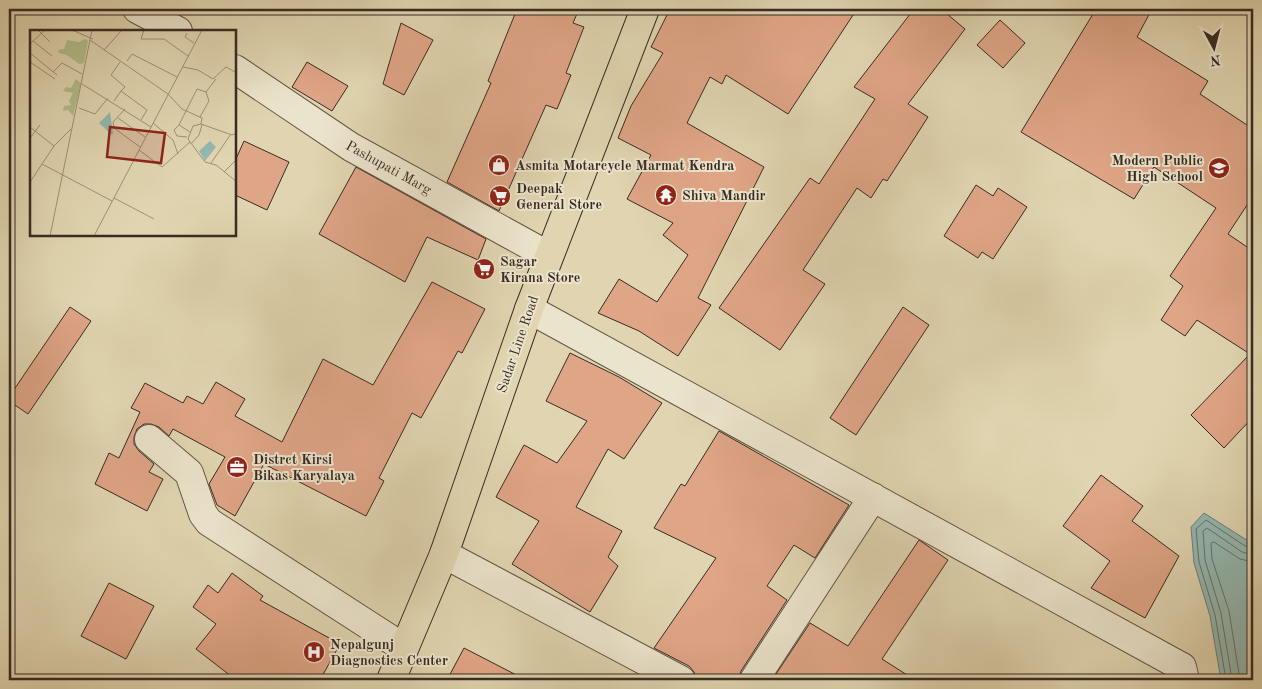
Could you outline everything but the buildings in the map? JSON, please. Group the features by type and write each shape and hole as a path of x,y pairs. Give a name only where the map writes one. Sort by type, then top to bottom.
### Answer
{"main road":[{"name":"Sadar Line Road","path":"390,680 444,554 548,256 645,9"}],"street":[{"path":"137,9 176,30"},
{"name":"Pashupati Marg","path":"236,70 351,146 548,256"},
{"path":"529,309 1182,667 1185,680"},
{"path":"149,439 189,473 203,514 209,522 404,648"},
{"path":"754,680 873,498"},
{"path":"444,554 681,680"}],"water":[{"path":"1204,513 1253,544 1253,680 1221,680 1210,616 1194,563 1191,527"}],"place":[{"name":"Asmita Motarcycle Marmat Kendra","path":"499,165"},
{"name":"Modern Public High School","path":"1219,168"},
{"name":"Shiva Mandir","path":"666,195"},
{"name":"Deepak General Store","path":"500,196"},
{"name":"Sagar Kirana Store","path":"484,269"},
{"name":"Distrct Kirsi Bikas Karyalaya","path":"237,467"},
{"name":"Nepalgunj Diagnostics Center","path":"314,652"}]}
